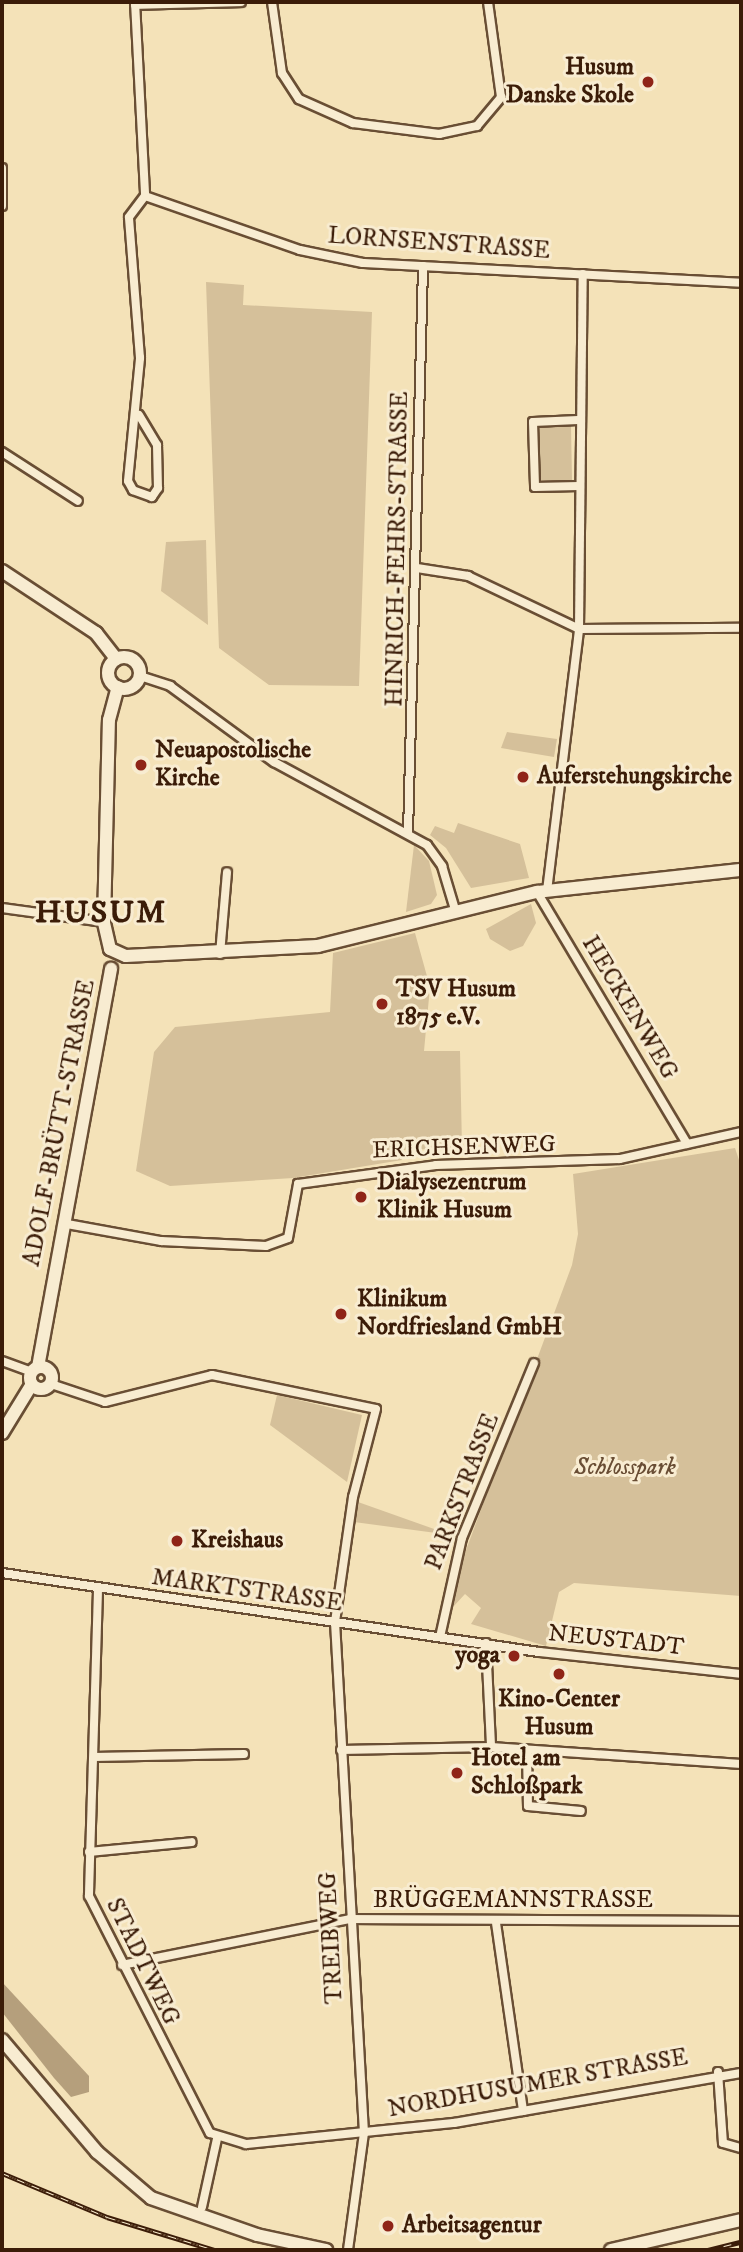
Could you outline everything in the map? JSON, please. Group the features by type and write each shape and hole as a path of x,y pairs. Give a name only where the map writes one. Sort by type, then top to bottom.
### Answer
{"main road":[{"path":"2,571 96,633 116,659"},
{"path":"116,659 131,658 140,676 133,686 118,687"},
{"path":"116,659 108,674 118,687"},
{"path":"110,949 104,922 109,720 118,687"},
{"name":"ADOLF-BRÜTT-STRASSE","path":"111,969 104,961 110,949 126,956 219,954 318,946 542,891 741,870"},
{"name":"ADOLF-BRÜTT-STRASSE","path":"111,969 124,965 126,956"},
{"name":"ADOLF-BRÜTT-STRASSE","path":"2,1433 34,1374 42,1322 67,1224 111,969"},
{"path":"52,1373 51,1384 41,1389 34,1374 52,1373"},
{"path":"2,2039 97,2152 151,2198 326,2250"},
{"path":"611,2250 741,2220"}],"street":[{"path":"139,415 157,441 158,488 152,497 128,483 139,415 129,216 145,196 135,3 241,2"},
{"path":"272,2 282,74 299,99 353,123 439,134 477,126 501,97 488,2"},
{"path":"2,168 2,206"},
{"name":"LORNSENSTRASSE","path":"145,196 314,254 423,266 737,283"},
{"name":"HINRICH-FEHRS-STRASSE","path":"408,833 423,266"},
{"path":"542,891 579,629 578,420 583,274"},
{"path":"737,283 741,275"},
{"path":"578,420 533,422 535,487 579,486"},
{"path":"2,452 78,501"},
{"path":"417,568 468,576 579,629 741,628"},
{"path":"140,676 170,686 274,762 408,833 438,857 456,913"},
{"path":"219,954 227,873"},
{"name":"HECKENWEG","path":"542,891 687,1144"},
{"path":"2,908 104,922"},
{"name":"ERICHSENWEG","path":"67,1224 172,1242 265,1246 288,1238 298,1184 410,1167 620,1159 741,1132"},
{"path":"2,1361 34,1374"},
{"name":"PARKSTRASSE","path":"440,1637 462,1538 534,1363"},
{"name":"TREIBWEG","path":"51,1384 105,1402 212,1375 376,1409 353,1497 335,1622 364,2133 348,2250"},
{"name":"MARKTSTRASSE","path":"2,1573 97,1590 486,1643"},
{"name":"STADTWEG","path":"97,1590 89,1895 121,1965 199,2118 217,2139"},
{"path":"486,1643 491,1747"},
{"name":"NEUSTADT","path":"486,1643 741,1674"},
{"path":"341,1750 491,1747 741,1764"},
{"path":"527,1750 528,1806 581,1811"},
{"path":"94,1757 244,1754"},
{"path":"89,1852 192,1842"},
{"name":"BRÜGGEMANNSTRASSE","path":"121,1965 350,1919 496,1923 741,1921"},
{"path":"496,1923 523,2111"},
{"path":"718,2072 723,2143 741,2148"},
{"name":"NORDHUSUMER STRASSE","path":"217,2139 246,2144 364,2133 523,2111 718,2072 741,2073"},
{"path":"202,2207 217,2139"}],"green space":[{"path":"206,282 244,285 243,305 372,312 359,686 269,685 219,648"},
{"path":"571,425 572,481 538,481 537,426"},
{"path":"206,540 208,625 161,591 166,542"},
{"path":"507,732 557,739 554,757 501,748"},
{"path":"458,823 520,844 529,878 471,888 446,848 430,835 435,826 454,833"},
{"path":"414,845 429,861 437,895 431,904 406,912"},
{"path":"531,904 536,923 523,946 510,951 490,939 486,929"},
{"path":"415,933 430,987 424,1051 460,1051 462,1148 402,1150 402,1160 293,1178 170,1186 136,1171 154,1052 175,1027 330,1012 333,953"},
{"name":"Schlosspark","path":"735,1148 741,1166 741,1596 574,1583 559,1592 546,1646 471,1624 481,1608 465,1594 453,1607 453,1585 572,1265 578,1234 573,1174"},
{"path":"277,1395 362,1415 347,1482 270,1425"},
{"path":"358,1502 451,1535 354,1522"}],"shaded area":[{"path":"2,1982 89,2076 89,2092 71,2097 54,2078 2,2012"}],"railway":[{"path":"2,2173 107,2217 215,2250"},
{"path":"708,2250 741,2242"}],"place":[{"name":"Husum Danske Skole","path":"648,82"},
{"name":"Neuapostolische Kirche","path":"141,765"},
{"name":"Auferstehungskirche","path":"523,777"},
{"name":"TSV Husum 1875 e.V.","path":"382,1004"},
{"name":"Dialysezentrum Klinik Husum","path":"361,1197"},
{"name":"Klinikum Nordfriesland GmbH","path":"341,1314"},
{"name":"Kreishaus","path":"177,1541"},
{"name":"yoga","path":"514,1656"},
{"name":"Kino-Center Husum","path":"559,1674"},
{"name":"Hotel am Schloßpark","path":"457,1773"},
{"name":"Arbeitsagentur","path":"388,2226"}],"district":[{"name":"HUSUM","path":"101,913"}]}
